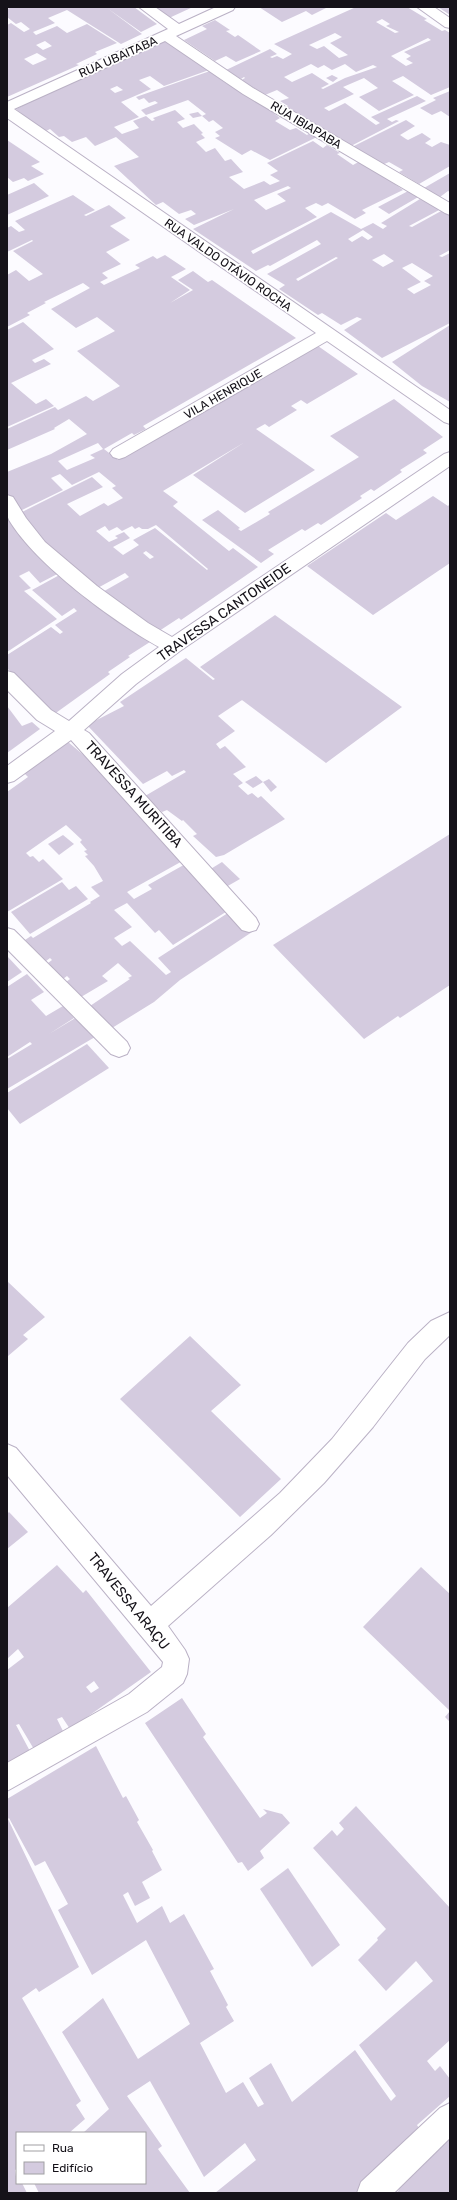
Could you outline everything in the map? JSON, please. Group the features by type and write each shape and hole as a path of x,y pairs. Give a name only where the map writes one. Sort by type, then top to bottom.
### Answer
{"street":[{"name":"RUA IBIAPABA","path":"146,7 173,33 248,91 450,210"},
{"name":"RUA UBAITABA","path":"7,107 228,7"},
{"path":"424,7 450,24"},
{"name":"RUA VALDO OTÁVIO ROCHA","path":"7,111 450,418"},
{"name":"VILA HENRIQUE","path":"119,453 327,334"},
{"name":"TRAVESSA CANTONEIDE","path":"7,776 71,730 129,679 173,646 450,458"},
{"path":"7,502 14,511 18,520 39,546 91,591 141,628 173,646"},
{"name":"TRAVESSA MURITIBA","path":"7,678 44,715 82,738 249,924"},
{"path":"7,936 119,1048"},
{"path":"157,1632 348,1440 424,1342 445,1325 450,1323"},
{"name":"TRAVESSA ARAÇU","path":"7,1456 157,1632 176,1659 174,1674 138,1703 7,1778"},
{"path":"372,2193 450,2118"}],"building":[{"path":"12,7 134,7 157,24 141,32 107,8 142,34 121,44 67,10 48,18 55,23 33,32 36,35 57,26 67,33 87,24 117,43 95,52 97,54 76,64 79,65 7,97 7,25 11,23 24,32 30,29 21,22 16,24 7,17 7,9","holes":["45,41 52,46 43,50 36,45","37,53 47,59 33,65 24,59"]},
{"path":"155,7 193,7 169,18"},
{"path":"259,7 328,7 312,15 306,11 282,22"},
{"path":"356,7 407,7 427,19 424,20 442,31 445,30 450,33 450,87 431,95 403,76 392,81 414,95 379,111 359,97 378,88 364,78 343,87 354,94 324,108 329,111 345,103 376,125 380,123 371,117 417,96 426,101 387,119 392,122 396,120 399,121 351,146 298,114 294,116 283,109 288,106 280,101 289,98 277,90 265,95 238,82 245,78 244,77 241,79 226,70 270,49 277,54 270,57 272,58 277,56 283,59 292,54 274,44","holes":["382,19 390,24 386,26 399,32 395,33 376,22","335,33 342,37 330,43 348,55 339,58 324,46 317,49 309,45","428,38 431,40 404,52 411,56 406,59 413,63 406,66 391,56","311,64 318,68 324,65 332,70 345,64 356,72 373,65 377,67 345,78 323,89 321,88 329,84 312,73 292,82 284,77"]},
{"path":"438,7 450,7 450,15"},
{"path":"215,20 230,30 226,31 235,37 238,35 261,51 236,62 226,56 215,61 184,40 207,29 202,26"},
{"path":"165,41 209,70 164,86 150,76 139,80 151,89 121,102 139,117 114,127 122,134 139,128 133,121 146,116 152,121 155,120 153,118 175,110 185,119 177,122 183,128 194,124 203,133 201,134 205,138 196,142 206,152 215,148 225,161 231,159 243,172 229,177 244,189 264,181 270,185 280,181 270,175 278,171 267,163 313,141 323,148 327,145 340,153 337,154 353,165 362,160 403,190 362,210 366,213 355,219 328,203 322,206 316,203 305,208 317,217 251,251 253,254 331,212 361,229 373,223 383,229 387,226 381,223 420,199 441,209 409,226 412,227 443,210 450,215 450,250 439,256 442,257 450,253 450,323 382,358 344,330 362,319 357,317 341,325 322,313 318,315 279,289 285,285 267,274 321,244 317,240 270,266 268,265 256,271 193,229 234,209 194,225 185,219 196,214 191,210 179,214 163,202 156,205 114,166 139,157 116,137 95,146 86,137 72,142 64,136 59,137 50,129 44,132 16,109 88,74","holes":["117,86 123,90 115,93 110,89","288,186 291,188 277,194 286,201 266,210 254,200","363,230 373,237 368,240 362,236 352,242 348,239","384,254 394,261 383,267 372,260","336,257 338,258 298,281 296,279","412,263 433,276 424,281 431,285 414,294 407,289 421,282 402,268"]},
{"path":"210,71 227,84 233,82 280,118 275,121 290,130 296,128 307,135 310,133 317,137 270,160 251,150 242,155 215,138 220,136 215,132 223,128 213,120 209,122 202,116 206,114 188,100 146,115 141,110 158,103 155,101 149,103 144,98 139,100 136,97"},
{"path":"332,75 338,78 333,82 326,78"},
{"path":"450,91 450,117 441,111 432,115 420,108 436,100 433,98"},
{"path":"198,112 202,116 193,118 189,114"},
{"path":"406,120 415,126 400,135 406,139 408,140 422,133 431,139 425,143 432,147 441,142 450,145 450,166 419,184 399,172 403,170 389,162 382,165 350,148"},
{"path":"7,140 40,162 31,166 44,174 28,181 24,178 13,182 7,177"},
{"path":"450,173 450,192 448,191 440,197 424,188"},
{"path":"34,183 49,196 7,215 7,195"},
{"path":"410,190 420,196 389,214 378,207"},
{"path":"73,195 95,210 84,215 86,216 109,205 126,218 110,226 130,240 106,252 121,264 102,273 108,278 100,282 104,285 140,268 135,265 153,256 157,259 165,255 186,269 171,277 190,290 170,303 193,290 178,280 193,271 208,282 212,280 296,338 143,426 146,429 134,435 132,433 104,449 118,460 318,346 358,374 307,404 301,400 291,406 297,410 269,427 265,424 256,429 315,470 245,513 193,475 245,442 163,491 178,502 173,506 229,551 233,548 258,567 181,620 179,618 156,633 99,594 129,577 125,573 94,590 61,559 18,514 92,477 103,487 67,504 80,516 104,503 108,506 123,498 112,488 116,486 99,472 72,485 60,474 51,478 63,490 20,511 7,497 7,472 51,454 87,434 69,419 54,428 55,429 7,450 7,429 55,407 58,410 86,396 93,401 120,386 77,351 115,331 97,317 76,328 51,309 90,288 83,283 44,302 46,303 27,313 30,315 7,327 7,275 16,270 29,281 43,274 13,251 33,241 32,240 7,252 7,228 11,226 19,232 25,230 15,221","holes":["98,443 103,449 90,455 95,458 67,470 58,461","156,525 208,569 207,570 155,528 133,540 139,545 123,555 113,547 130,538 124,532 115,536 118,538 109,542 96,531 105,526 109,531 117,527 122,531 132,526 135,529 139,527 142,529 148,529","146,551 154,557 150,559 143,553"]},
{"path":"23,322 54,349 32,360 35,363 44,359 51,364 11,383 36,404 46,399 54,406 7,427 7,330"},
{"path":"450,325 450,402 422,386 392,362"},
{"path":"394,399 443,437 423,450 427,453 400,470 402,472 374,491 371,489 360,496 362,498 321,525 318,523 305,531 302,529 268,550 274,554 261,563 202,520 218,510 240,528 238,529 241,531 270,514 268,512 359,457 330,436"},
{"path":"433,496 448,506 450,504 450,563 373,615 307,566 386,513 396,520"},
{"path":"7,508 65,570 40,583 29,571 19,576 31,588 24,591 57,619 7,652"},
{"path":"65,572 150,642 128,656 130,657 108,672 110,674 53,715 7,668 7,655 51,627 60,634 63,632 55,625 77,611 74,608 62,616 32,590"},
{"path":"275,615 402,707 326,763 242,700 218,716 235,731 216,744 220,749 225,746 246,767 233,774 243,783 238,786 248,795 252,793 258,798 261,796 285,819 224,855 216,857 193,836 197,834 183,820 182,821 167,810 162,812 145,796 186,772 184,770 172,776 167,771 143,784 87,725 124,706 120,702 186,658 213,680 215,679 200,667"},
{"path":"7,706 22,726 32,722 40,729 7,753"},
{"path":"68,742 110,777 186,859 127,892 134,899 152,889 148,885 189,862 229,910 173,945 159,930 155,933 127,903 114,910 132,927 114,938 122,946 130,941 166,975 171,972 158,958 231,911 252,932 180,980 154,1002 112,1028 90,1006 130,979 128,978 132,976 118,963 102,976 108,981 81,997 66,982 70,979 67,976 63,979 48,963 52,960 50,958 46,961 25,940 31,936 33,938 100,896 91,887 103,881 94,866 85,856 88,855 84,851 87,850 80,842 82,840 66,825 26,853 30,857 33,856 39,862 43,859 63,879 7,912 7,792 28,777 24,773"},
{"path":"256,776 263,782 253,788 245,782"},
{"path":"269,779 277,787 271,792 263,782"},
{"path":"450,834 450,985 400,1018 398,1016 364,1039 273,945"},
{"path":"63,835 74,844 59,855 48,844"},
{"path":"222,862 240,879 226,887 209,870"},
{"path":"62,882 69,890 76,886 88,899 30,934 11,912"},
{"path":"7,956 22,972 7,982"},
{"path":"27,974 44,992 31,1000 46,1016 63,1006 74,1018 49,1034 77,1017 95,1037 7,1089 7,1059 32,1044 30,1042 7,1057 7,987"},
{"path":"87,1044 109,1068 20,1124 7,1108 7,1093"},
{"path":"7,1281 45,1317 23,1335 28,1339 8,1356"},
{"path":"190,1336 241,1385 211,1411 281,1479 240,1517 120,1399"},
{"path":"9,1512 28,1532 7,1549 7,1514"},
{"path":"57,1565 83,1593 86,1590 151,1672 70,1729 62,1717 57,1719 64,1733 35,1751 19,1724 16,1725 32,1755 7,1770 7,1670 24,1657 18,1649 7,1659 7,1608","holes":["94,1681 99,1688 91,1693 86,1687"]},
{"path":"421,1567 450,1594 450,1711 363,1627"},
{"path":"182,1698 206,1734 203,1737 260,1818 267,1813 263,1809 282,1814 290,1823 260,1851 264,1858 248,1871 242,1862 238,1863 145,1723"},
{"path":"450,1711 450,1722 445,1717"},
{"path":"96,1746 123,1798 126,1796 139,1820 137,1822 153,1850 152,1851 162,1870 142,1882 150,1898 135,1906 128,1892 123,1895 137,1923 162,1906 170,1923 184,1914 214,1969 210,1971 228,2005 226,2007 234,2021 200,2043 226,2093 243,2082 258,2107 264,2104 249,2078 271,2063 292,2102 355,2050 391,2101 396,2096 359,2045 433,1981 416,1961 386,1991 358,1960 378,1940 377,1938 386,1929 313,1848 332,1830 337,1836 344,1829 339,1823 356,1806 450,1908 450,2040 427,2061 435,2071 440,2066 450,2079 450,2096 417,2125 420,2130 363,2193 215,2193 256,2160 245,2143 204,2177 150,2081 127,2096 162,2146 158,2149 190,2193 39,2193 34,2184 146,2184 146,2132 84,2132 109,2109 62,2032 103,1998 138,2059 190,2024 146,1940 92,1975 58,1910 68,1904 45,1861 35,1866 9,1818 8,1819 79,1967 39,1992 36,1988 22,1998 81,2101 76,2105 85,2119 70,2132 16,2132 16,2184 22,2184 27,2193 7,2193 7,1799"},
{"path":"288,1868 340,1945 312,1967 260,1889"},
{"path":"450,2126 450,2193 396,2193 399,2190 396,2186"}]}
